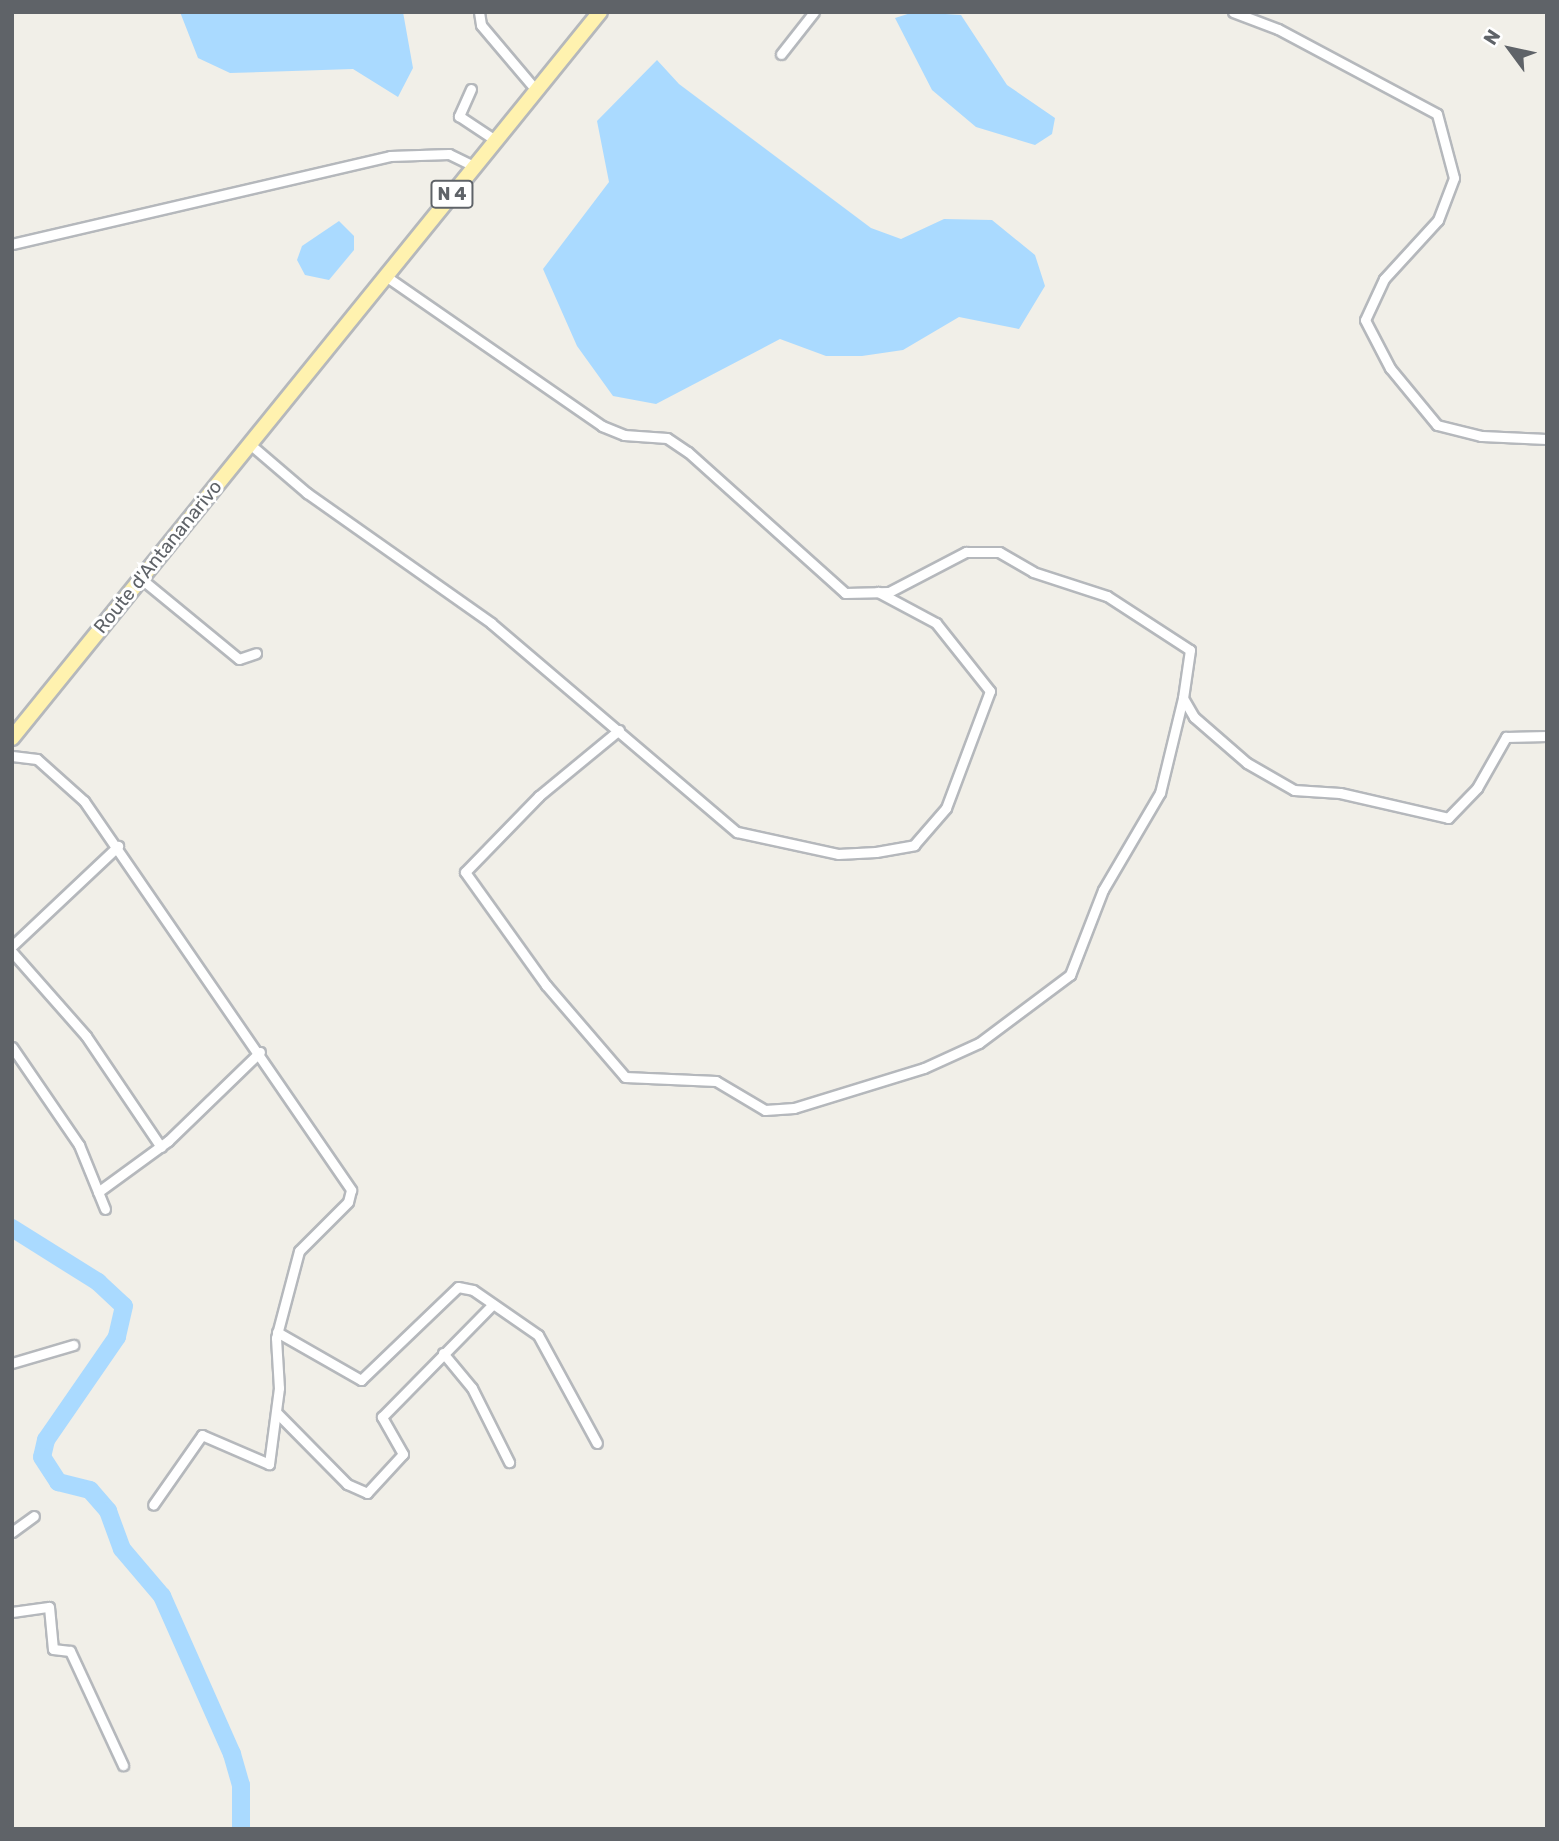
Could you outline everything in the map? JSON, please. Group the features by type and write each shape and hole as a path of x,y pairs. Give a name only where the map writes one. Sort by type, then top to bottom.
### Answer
{"main road":[{"name":"N 4","path":"387,277 600,12"},
{"name":"Route d'Antananarivo","path":"12,738 139,578 387,277"}],"street":[{"path":"479,12 481,25 536,90"},
{"path":"781,54 814,12"},
{"path":"1233,12 1278,29 1437,114 1454,178 1438,220 1384,279 1365,320 1390,368 1437,425 1481,436 1547,439"},
{"path":"471,89 459,116 495,140"},
{"path":"12,244 390,156 449,154 474,166"},
{"path":"387,277 602,426 624,435 667,438 688,452 845,593 878,592 966,552 999,552 1033,572 1107,596 1190,650 1183,698 1160,793 1103,890 1070,975 979,1043 924,1068 794,1108 765,1110 716,1081 625,1077 547,985 465,872 539,796 619,730"},
{"path":"251,445 307,493 491,623 737,832 838,854 914,845 946,808 990,691 936,624 878,592"},
{"path":"139,578 239,660 256,653"},
{"path":"1183,698 1220,741 1294,790 1340,793 1448,818 1477,788 1506,737 1547,736"},
{"path":"12,756 37,759 63,779 118,846 351,1190 348,1202 299,1251 277,1332 277,1413 269,1464 202,1435 153,1505"},
{"path":"12,946 118,846"},
{"path":"12,953 86,1035 161,1147"},
{"path":"12,1046 79,1145 105,1209"},
{"path":"98,1192 161,1147 260,1052"},
{"path":"277,1332 361,1380 458,1287 493,1304 538,1335 597,1443"},
{"path":"277,1413 347,1484 367,1493 403,1454 382,1417 493,1304"},
{"path":"12,1363 73,1345"},
{"path":"443,1353 472,1388 509,1462"},
{"path":"12,1532 34,1516"},
{"path":"12,1612 49,1607 53,1649 70,1651 123,1765"}],"water":[{"path":"180,12 403,12 413,68 398,97 353,69 230,73 198,58"},
{"path":"914,12 961,15 1007,85 1055,118 1052,134 1035,145 976,127 932,90 895,18"},
{"path":"657,60 679,84 871,228 901,239 944,219 992,220 1035,255 1045,286 1019,329 959,317 903,350 862,356 826,356 780,339 656,404 613,396 577,346 543,269 609,182 597,121"},
{"path":"339,221 354,236 354,250 329,280 305,275 297,260 302,246"}],"waterway":[{"path":"12,1228 98,1282 124,1306 117,1337 46,1440 42,1457 58,1482 90,1490 108,1511 122,1549 162,1596 232,1754 241,1785 241,1829"}]}
